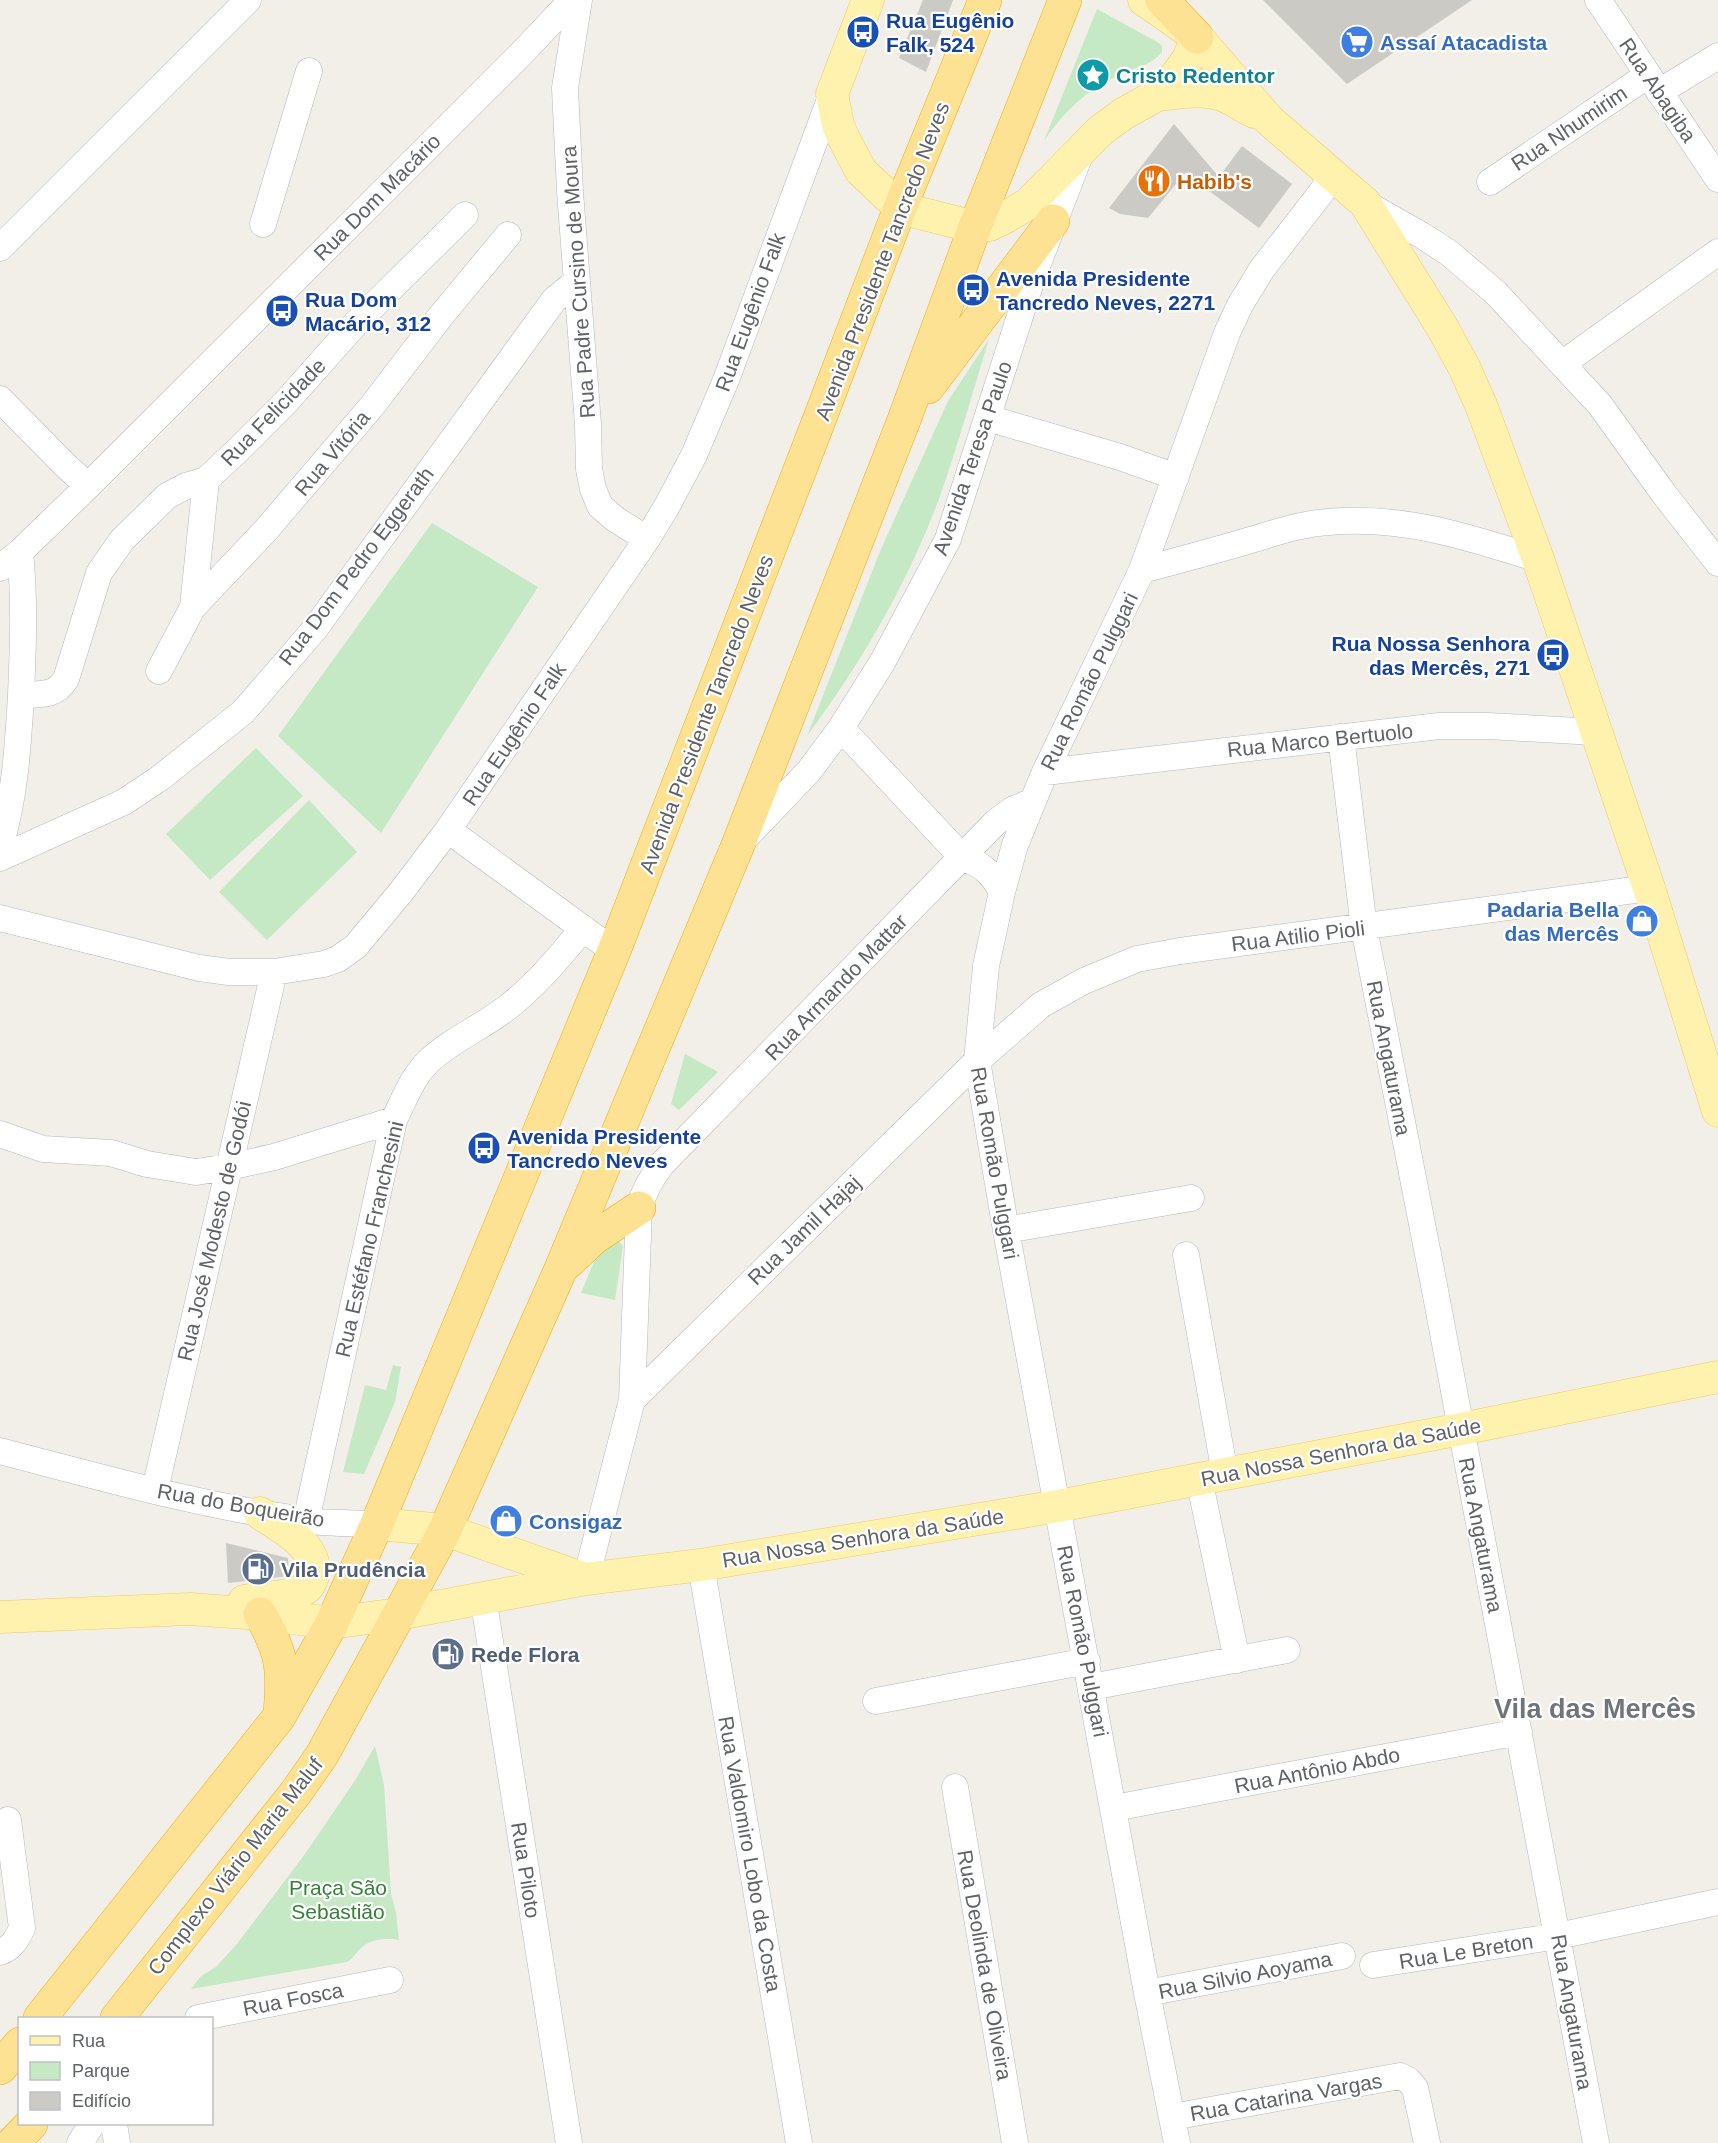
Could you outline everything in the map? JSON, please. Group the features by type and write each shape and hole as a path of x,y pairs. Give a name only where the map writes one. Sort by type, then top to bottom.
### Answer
{"highway":[{"name":"Avenida Presidente Tancredo Neves","path":"332,1623 377,1524 614,951 900,208 985,0"},
{"path":"398,1614 445,1530 560,1271 681,976 738,845 904,420 975,227 1065,0"},
{"path":"1162,0 1197,37"},
{"path":"904,420 1053,221"},
{"path":"560,1271 579,1250 644,1195"},
{"path":"260,1614 274,1638 279,1655 282,1682 279,1717"},
{"name":"Complexo Viário Maria Maluf","path":"119,2017 304,1782 327,1746 398,1614"},
{"path":"41,2017 279,1717 332,1623"},
{"path":"0,2056 18,2043"},
{"path":"0,2068 18,2045"},
{"path":"13,2143 30,2125"},
{"path":"33,2143 41,2125"}],"main road":[{"name":"Rua Eugênio Falk","path":"832,94 868,0"},
{"path":"1144,0 1197,37 1269,120 1365,203 1442,327 1464,367 1481,405 1538,559 1649,888 1716,1100"},
{"name":"Avenida Teresa Paulo","path":"1083,149 1100,131 1157,94 1175,77 1188,59 1197,37"},
{"name":"Avenida Teresa Paulo","path":"1157,94 1198,92 1223,95 1269,120"},
{"path":"832,94 838,125 861,171 900,208 975,227 990,225 1028,204 1083,149"},
{"name":"Rua Nossa Senhora da Saúde","path":"0,1617 190,1609 260,1614 332,1623 398,1614 586,1579 701,1565 1058,1506 1718,1377"},
{"path":"190,1609 290,1594 306,1589 312,1581 314,1563 309,1551 298,1540 260,1513"},
{"name":"Rua do Boqueirão","path":"377,1524 445,1530 586,1579"}],"street":[{"path":"0,248 248,0"},
{"name":"Rua Dom Macário","path":"10,560 88,486 521,54 572,0"},
{"name":"Rua Padre Cursino de Moura","path":"579,0 565,88 570,192 588,424 589,469 593,489 600,506 615,519 647,539"},
{"name":"Rua Abagiba","path":"1598,0 1718,179"},
{"name":"Rua Nhumirim","path":"1490,182 1653,83 1718,56"},
{"path":"263,224 309,70"},
{"name":"Rua Eugênio Falk","path":"0,918 199,968 229,972 274,972 324,964 338,959 356,946 448,830 667,507 709,423 832,94"},
{"name":"Avenida Teresa Paulo","path":"738,845 809,771 841,728 883,661 948,539 1053,221 1083,149"},
{"path":"801,174 816,158 830,153 840,155 861,171"},
{"name":"Rua Romão Pulggari","path":"1177,2143 1147,1994 977,1061 986,966 1002,892 1015,845 1031,802 1142,570 1227,333 1240,305 1262,269 1334,176"},
{"path":"1365,203 1449,253 1496,293 1600,405 1718,564"},
{"name":"Rua Felicidade","path":"21,695 54,693 61,688 66,680 99,573 122,540 166,496 186,486 206,480 285,403 358,321 465,215"},
{"name":"Rua Vitória","path":"159,671 193,607 281,512 372,406 440,317 508,235"},
{"path":"1562,364 1718,252"},
{"name":"Rua Dom Pedro Eggerath","path":"0,858 124,802 160,778 243,711 314,630 554,300 577,281"},
{"path":"0,399 88,486"},
{"path":"988,418 1120,457 1176,477"},
{"name":"Rua Felicidade","path":"193,607 206,480"},
{"path":"1142,570 1285,530 1326,522 1360,520 1419,525 1482,541 1538,559"},
{"path":"0,846 14,783 21,695 23,588 10,560"},
{"name":"Rua Marco Bertuolo","path":"1045,772 1439,726 1488,726 1595,732"},
{"path":"841,728 963,858 987,870 996,880 1002,892"},
{"name":"Rua Angaturama","path":"1341,737 1364,928 1596,2143"},
{"name":"Rua Armando Mattar","path":"644,1195 662,1164 996,822 1012,810 1031,802"},
{"path":"448,830 614,951"},
{"name":"Rua Atilio Pioli","path":"977,1061 1041,1005 1083,981 1137,959 1180,951 1649,888"},
{"name":"Rua Estéfano Franchesini","path":"306,1521 394,1120 413,1080 428,1062 446,1047 508,1007 560,957 584,928"},
{"name":"Rua José Modesto de Godói","path":"155,1491 274,972"},
{"name":"Rua Jamil Hajaj","path":"632,1400 977,1061"},
{"path":"0,1134 43,1149 111,1153 147,1164 196,1172 274,1157 394,1120"},
{"path":"586,1579 632,1400 644,1195"},
{"path":"1006,1230 1191,1198"},
{"path":"1186,1255 1212,1476 1237,1660"},
{"name":"Rua do Boqueirão","path":"0,1451 155,1491 260,1513 306,1521 377,1524"},
{"name":"Rua Valdomiro Lobo da Costa","path":"701,1565 799,2143"},
{"name":"Rua Piloto","path":"483,1597 569,2143"},
{"path":"1091,1687 1287,1650"},
{"path":"876,1701 1087,1661"},
{"name":"Rua Antônio Abdo","path":"1114,1808 1519,1732"},
{"name":"Rua Deolinda de Oliveira","path":"955,1787 1015,2143"},
{"path":"0,1953 16,1941 22,1928 8,1820"},
{"name":"Rua Le Breton","path":"1373,1965 1558,1936 1718,1902"},
{"name":"Rua Silvio Aoyama","path":"1147,1994 1342,1956"},
{"name":"Rua Fosca","path":"208,2017 390,1980"},
{"name":"Rua Catarina Vargas","path":"1172,2117 1400,2076 1408,2080 1415,2088 1427,2143"},
{"path":"80,2143 91,2125"},
{"path":"114,2125 117,2143"}],"green space":[{"path":"1097,9 1159,43 1162,46 1162,52 1152,61 1123,73 1085,95 1067,112 1044,141"},
{"path":"989,339 947,477 913,560 865,650 807,736 881,549 948,401"},
{"path":"432,523 538,587 381,833 278,736"},
{"path":"256,748 303,796 210,880 166,834"},
{"path":"309,800 357,852 267,940 219,892"},
{"path":"685,1054 718,1072 679,1110 671,1104"},
{"path":"619,1241 623,1246 615,1300 581,1293 601,1245"},
{"path":"393,1365 401,1367 395,1402 364,1474 343,1472 365,1385 386,1390"},
{"name":"Praça São Sebastião","path":"375,1746 384,1785 391,1894 399,1940 382,1939 366,1944 347,1962 191,1989 201,1976 216,1967 237,1944 305,1854 356,1779"}],"building":[{"path":"923,0 953,0 926,72 899,58"},
{"name":"Assaí Atacadista","path":"1263,0 1472,0 1347,84"},
{"path":"1174,124 1219,177 1242,146 1292,184 1259,228 1185,173 1148,218 1120,214 1109,208"},
{"name":"Vila Prudência","path":"226,1543 288,1558 289,1576 228,1583"}],"place":[{"name":"Rua Eugênio Falk, 524","path":"863,32"},
{"name":"Assaí Atacadista","path":"1357,42"},
{"name":"Cristo Redentor","path":"1093,75"},
{"name":"Habib's","path":"1154,181"},
{"name":"Avenida Presidente Tancredo Neves, 2271","path":"973,290"},
{"name":"Rua Dom Macário, 312","path":"282,311"},
{"name":"Rua Nossa Senhora das Mercês, 271","path":"1553,655"},
{"name":"Padaria Bella das Mercês","path":"1642,921"},
{"name":"Avenida Presidente Tancredo Neves","path":"484,1148"},
{"name":"Consigaz","path":"506,1521"},
{"name":"Vila Prudência","path":"258,1569"},
{"name":"Rede Flora","path":"448,1654"}],"district":[{"name":"Vila das Mercês","path":"1595,1709"}]}
